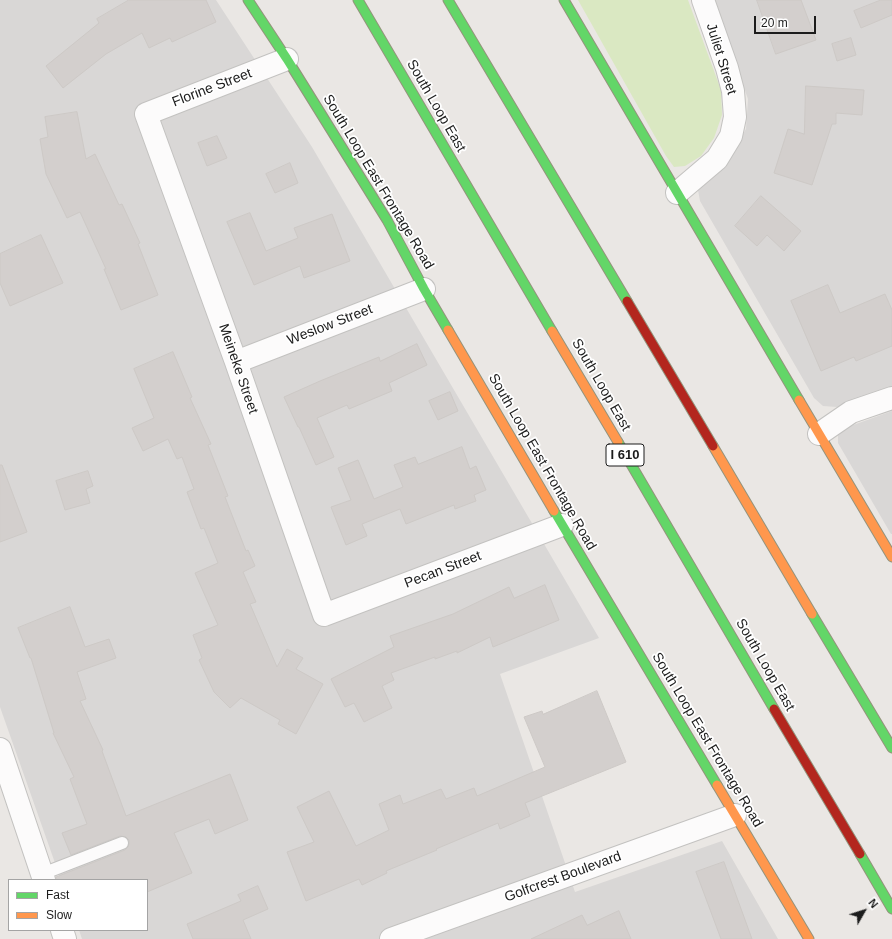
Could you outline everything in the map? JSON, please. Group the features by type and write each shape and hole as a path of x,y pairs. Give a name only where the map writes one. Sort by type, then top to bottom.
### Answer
{"main road":[{"name":"South Loop East Frontage Road","path":"248,0 287,59 387,220 424,289 562,525 809,939"},
{"name":"South Loop East","path":"358,0 892,909"},
{"path":"448,0 892,748"},
{"path":"564,0 892,557"}],"street":[{"name":"Juliet Street","path":"677,193 717,159 731,136 735,117 732,91 727,68 703,0"},
{"name":"Florine Street","path":"150,124 146,114 287,59"},
{"name":"Meineke Street","path":"150,124 236,362 324,615"},
{"name":"Weslow Street","path":"236,362 424,289"},
{"path":"819,434 852,412 892,398"},
{"name":"Pecan Street","path":"324,615 562,525"},
{"path":"0,749 3,769 43,877"},
{"name":"Golfcrest Boulevard","path":"391,939 735,815"}],"lane":[{"path":"43,877 122,843"}],"shaded area":[{"path":"0,0 216,0 312,147 599,638 500,674 575,892 722,841 778,939 82,939 79,931 148,931 148,879 61,879 0,707"},
{"path":"713,0 892,0 892,388 837,407 823,406 814,398 700,201 698,190 705,181 728,159 746,129 748,99"},
{"path":"892,411 891,534 838,443 838,433 845,428"}],"green space":[{"path":"578,0 688,0 721,90 722,115 714,138 701,156 685,166 674,167 666,156"}],"building":[{"path":"129,0 206,0 216,22 172,42 170,38 149,48 142,33 106,54 63,88 46,66 99,23 97,19"},
{"path":"757,0 801,0 816,40 776,54"},
{"path":"881,0 892,0 892,15 861,28 854,11"},
{"path":"851,38 856,55 837,61 832,44"},
{"path":"806,86 864,90 862,115 836,113 836,124 832,124 812,185 774,173 788,129 804,134"},
{"path":"77,112 86,159 95,154 119,205 122,204 140,243 138,244 158,295 121,310 104,269 106,269 80,212 67,218 46,174 40,139 48,137 45,117"},
{"path":"217,136 227,158 207,166 198,143"},
{"path":"290,163 298,183 275,193 266,174"},
{"path":"761,196 801,231 784,251 767,235 757,246 735,226"},
{"path":"250,213 266,251 298,238 294,228 332,214 350,261 304,278 300,266 254,285 227,222"},
{"path":"41,235 63,283 10,306 0,283 0,254"},
{"path":"828,285 840,313 885,294 892,310 892,346 856,361 854,357 821,371 791,301"},
{"path":"417,344 427,365 389,383 392,391 349,409 347,405 317,418 334,457 316,465 284,397 379,357 380,361"},
{"path":"173,352 192,397 190,398 211,444 208,445 228,496 225,497 246,551 248,550 255,566 243,572 256,602 250,604 277,667 287,649 303,658 296,669 323,684 296,734 278,724 280,720 241,698 230,708 214,692 199,660 202,658 193,635 218,625 195,573 218,563 204,528 201,529 187,492 194,489 182,457 177,459 168,439 143,451 132,428 154,418 134,369"},
{"path":"450,392 458,411 438,420 429,401"},
{"path":"462,447 470,469 476,466 486,490 474,495 476,501 455,509 454,505 406,524 400,509 362,524 367,536 346,545 331,507 351,500 338,468 358,460 374,499 403,487 394,465 415,457 418,464"},
{"path":"0,465 2,465 27,532 0,542"},
{"path":"88,471 93,486 86,489 90,503 65,510 56,481"},
{"path":"545,585 559,620 493,647 490,637 457,653 457,651 435,659 435,657 391,673 394,680 382,686 392,708 364,722 354,703 345,707 331,679 394,647 390,636 453,614 509,587 514,598"},
{"path":"70,607 85,647 109,639 116,658 77,672 86,699 80,701 103,750 102,751 126,816 230,774 248,820 215,834 209,819 174,833 192,873 148,892 148,879 56,879 56,877 125,850 128,847 129,840 126,837 120,836 71,855 62,833 87,824 70,779 74,777 53,733 31,658 18,628"},
{"path":"597,691 626,762 525,803 530,816 500,829 498,823 386,871 387,873 362,885 359,879 306,901 287,852 314,842 297,807 329,791 356,846 389,830 379,804 400,795 403,804 441,789 446,799 474,788 477,796 545,767 524,717 542,711 543,714"},
{"path":"724,862 752,939 721,939 696,872"},
{"path":"258,886 268,909 243,920 251,939 193,939 187,924 241,901 238,895"},
{"path":"619,911 631,939 531,939 582,915 587,925"}],"traffic: fast":[{"path":"248,0 287,59 387,220 448,330"},
{"path":"358,0 552,331"},
{"path":"448,0 627,301"},
{"path":"564,0 799,400"},
{"path":"618,442 774,709"},
{"path":"554,511 717,785"},
{"path":"812,614 892,748"},
{"path":"860,854 892,909"}],"traffic: slow":[{"path":"448,330 554,511"},
{"path":"552,331 618,442"},
{"path":"799,400 892,557"},
{"path":"713,446 812,614"},
{"path":"717,785 809,939"}],"traffic: jam":[{"path":"627,301 713,446"},
{"path":"774,709 860,854"}]}
